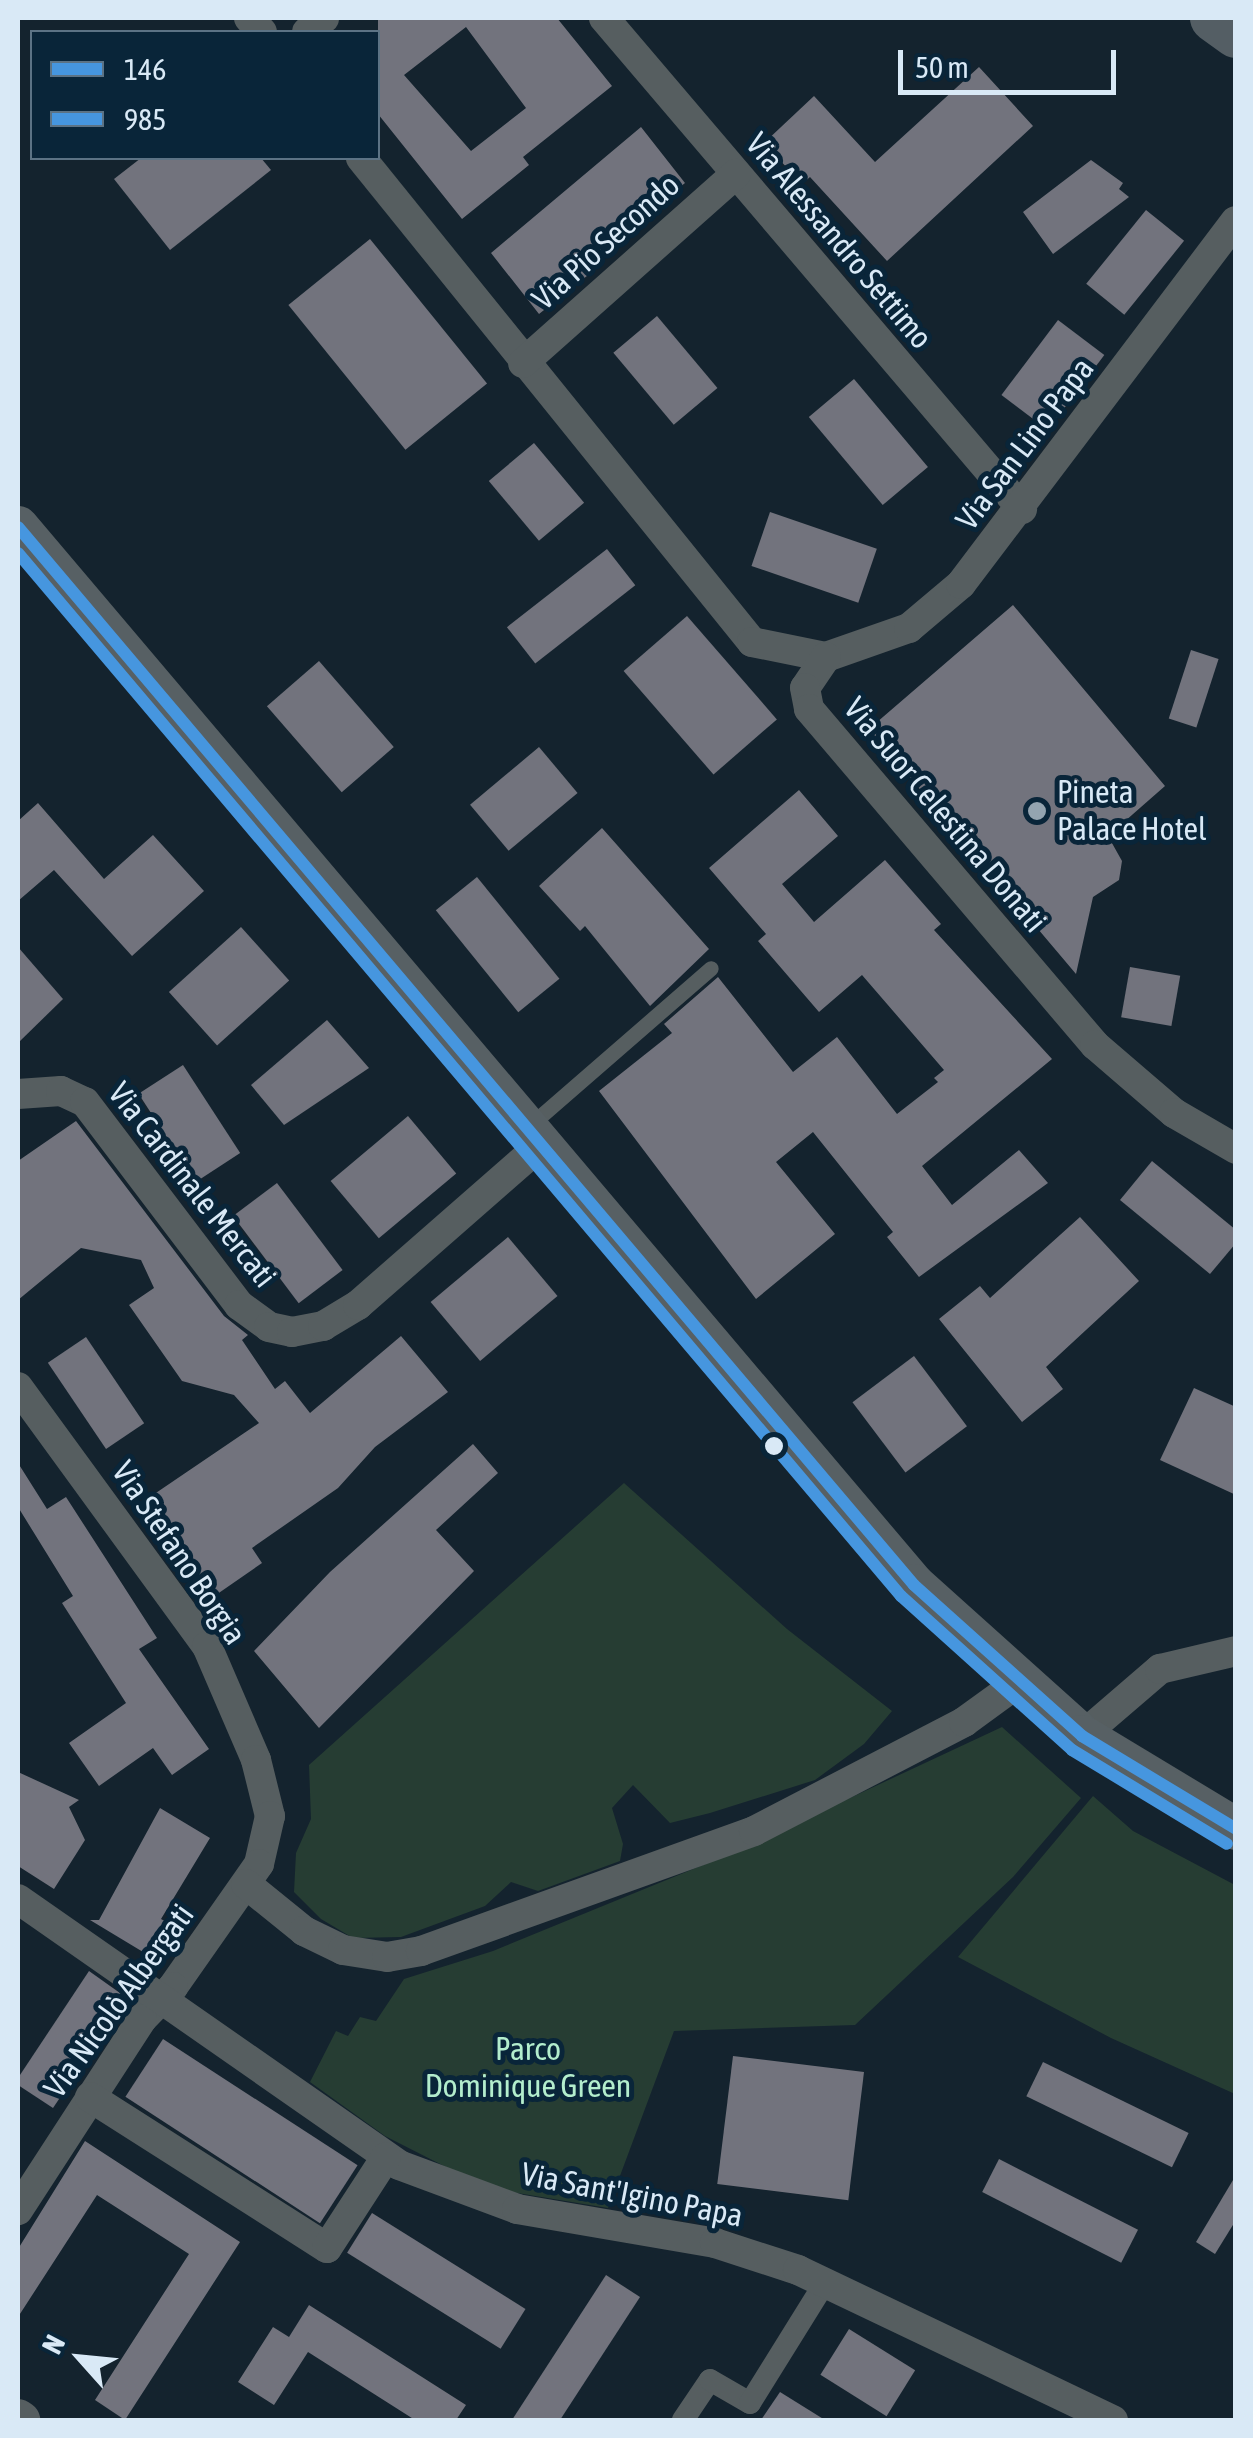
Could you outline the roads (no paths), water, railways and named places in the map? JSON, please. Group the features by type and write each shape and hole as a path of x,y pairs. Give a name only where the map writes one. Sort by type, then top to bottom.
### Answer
{"main road":[{"path":"1214,18 1236,34"},
{"path":"18,527 904,1574 1082,1736 1236,1828"}],"street":[{"name":"Via Alessandro Settimo","path":"604,18 1022,509"},
{"path":"363,160 752,642 826,656"},
{"name":"Via Pio Secondo","path":"523,363 736,174"},
{"name":"Via San Lino Papa","path":"826,656 892,636 930,612 1022,509 1236,220"},
{"name":"Via Suor Celestina Donati","path":"826,656 805,688 809,709 1105,1055 1174,1114 1236,1149"},
{"name":"Via Cardinale Mercati","path":"18,1094 61,1092 85,1102 239,1305 270,1327 292,1332 322,1326 358,1305 535,1135"},
{"name":"Via Stefano Borgia","path":"18,1386 207,1646 267,1791 268,1838 246,1884"},
{"path":"1082,1736 1114,1702 1160,1669 1236,1651"},
{"path":"246,1884 328,1944 374,1956 421,1950 754,1831 964,1722 1019,1682"},
{"name":"Via Nicolò Albergati","path":"18,2210 90,2097 246,1884"},
{"name":"Via Sant'Igino Papa","path":"18,1900 386,2157 488,2201 715,2244 826,2281 1112,2420"},
{"path":"90,2097 327,2248 386,2157"},
{"path":"683,2420 710,2380 750,2403 826,2281"}],"lane":[{"path":"535,1135 711,968"}],"place":[{"name":"Pineta Palace Hotel","path":"1037,811"}],"park label":[{"name":"Parco Dominique Green","path":"528,2068"}]}
